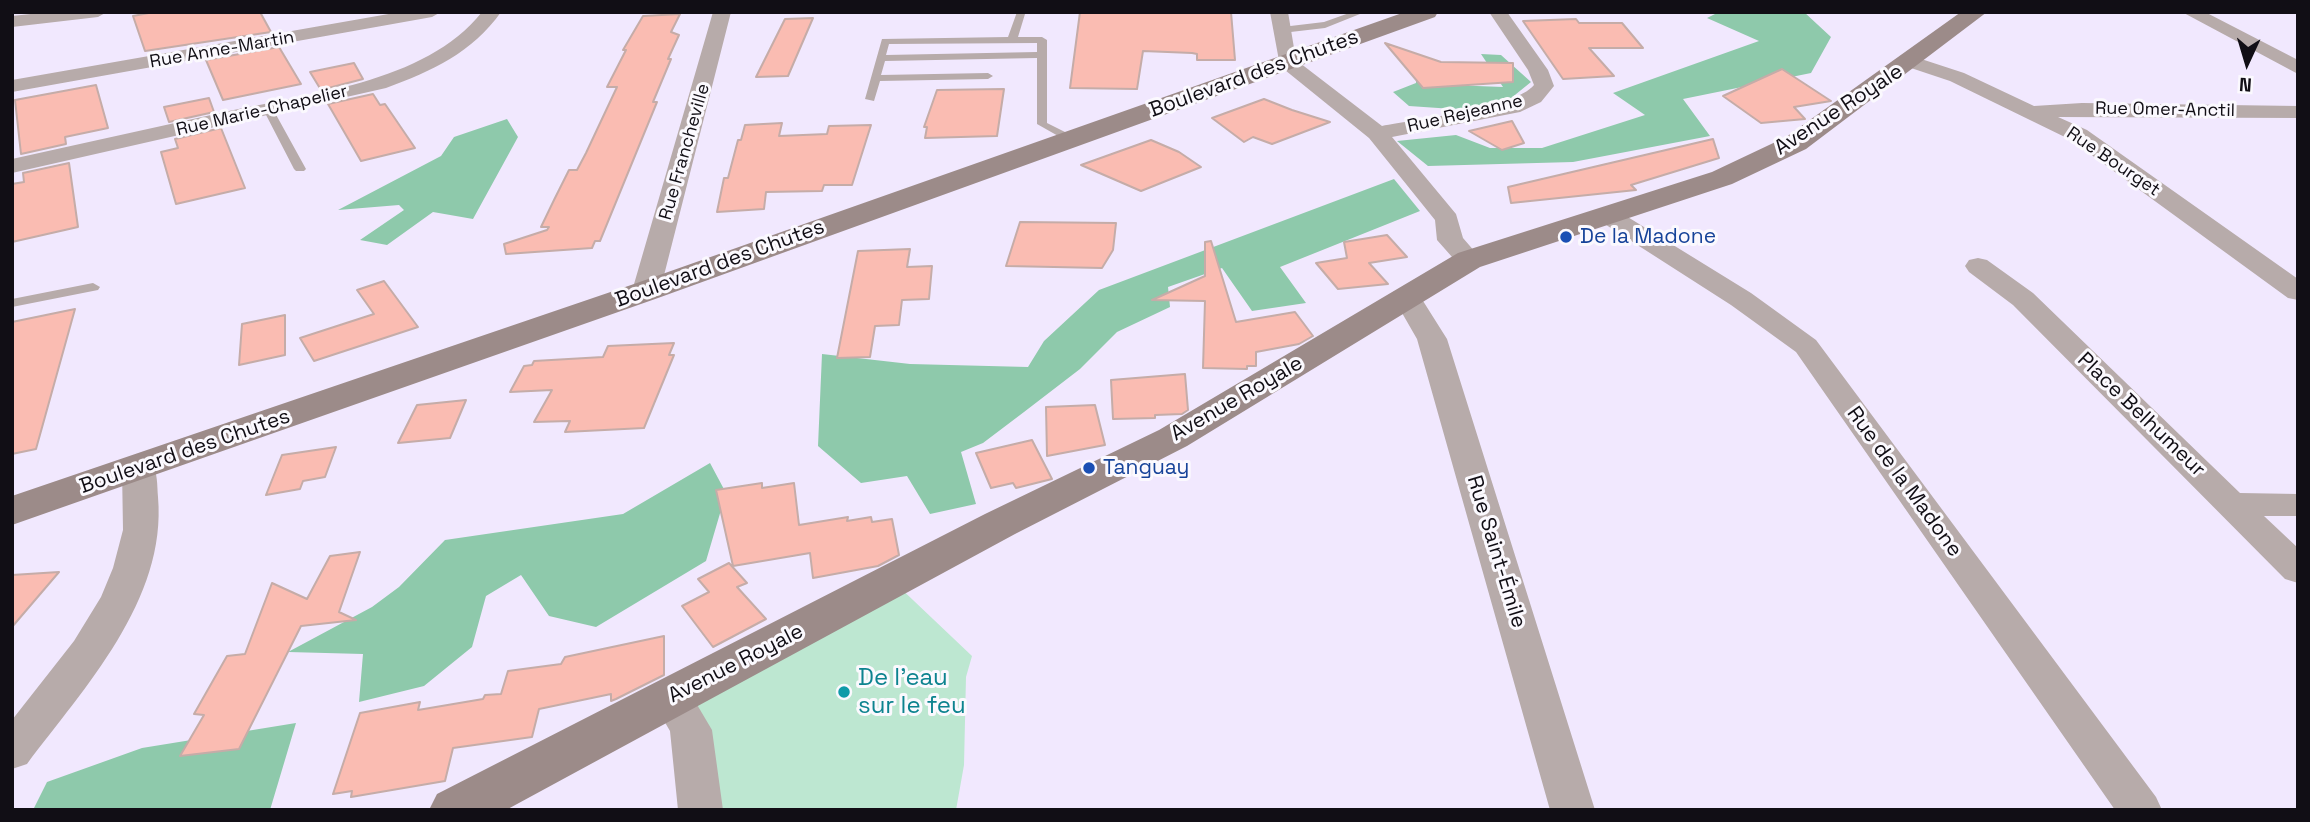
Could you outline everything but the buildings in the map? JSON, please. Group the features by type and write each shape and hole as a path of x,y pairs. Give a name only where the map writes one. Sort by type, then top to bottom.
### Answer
{"main road":[{"name":"Avenue Royale","path":"456,810 1000,524 1173,438 1469,260 1722,178 1797,143 1912,62 1976,12"},
{"name":"Boulevard des Chutes","path":"12,512 646,291 1287,62 1360,24 1414,14"}],"street":[{"path":"12,22 26,12"},
{"path":"12,22 98,12"},
{"name":"Rue Anne-Martin","path":"12,86 432,12"},
{"name":"Rue Marie-Chapelier","path":"12,166 269,111 379,84 422,68 453,51 482,27 492,12"},
{"name":"Rue Francheville","path":"646,291 722,12"},
{"name":"Rue Rejeanne","path":"1377,133 1512,107 1534,98 1544,86 1538,70 1498,12"},
{"path":"2191,12 2298,68"},
{"path":"1281,21 1287,62 1334,96 1377,133 1447,219 1450,240 1469,260"},
{"name":"Rue Bourget","path":"1912,62 1957,77 2079,135 2298,292"},
{"name":"Rue Omer-Anctil","path":"2032,112 2082,109 2298,112"},
{"name":"Rue de la Madone","path":"1609,216 1741,299 1806,346 2140,810"},
{"name":"Place Belhumeur","path":"1978,267 2023,299 2298,570"},
{"name":"Rue Saint-Émile","path":"1408,299 1432,339 1573,810"},
{"path":"12,752 95,639 130,580 141,535 139,469"},
{"path":"2232,504 2298,505"},
{"path":"671,697 691,730 701,810"}],"lane":[{"path":"1012,40 1020,14"},
{"path":"1281,21 1325,25 1360,24"},
{"path":"1325,25 1360,24"},
{"path":"870,99 885,41 1042,40 1042,124 1071,139"},
{"path":"881,58 1041,55"},
{"path":"876,78 988,76"},
{"path":"269,111 300,169"},
{"path":"12,303 93,287"}],"green space":[{"path":"1719,12 1804,12 1831,37 1811,73 1683,99 1710,136 1573,162 1428,166 1397,141 1456,135 1490,148 1542,148 1645,115 1613,93 1759,41 1707,18"},
{"path":"1481,54 1501,55 1531,82 1505,103 1453,109 1409,106 1393,92 1416,83 1416,77 1450,85 1503,87"},
{"path":"507,119 518,137 473,219 433,212 387,245 360,240 404,210 399,205 338,210 441,156 454,137"},
{"path":"1394,179 1420,211 1280,267 1306,303 1252,311 1222,268 1168,287 1170,307 1117,332 1080,369 983,443 961,452 976,504 930,514 907,476 861,483 818,446 822,354 910,364 1028,367 1044,341 1099,290"},
{"path":"710,463 726,493 706,561 596,627 549,616 521,575 486,596 472,647 424,686 359,702 363,654 288,652 372,607 399,587 445,540 623,514"},
{"path":"894,582 972,656 966,677 964,765 956,810 701,810 671,697"},
{"path":"296,723 270,810 33,810 47,782 142,748"}],"place":[{"name":"De la Madone","path":"1566,237"},
{"name":"Tanguay","path":"1089,468"},
{"name":"De l’eau sur le feu","path":"844,692"}]}
